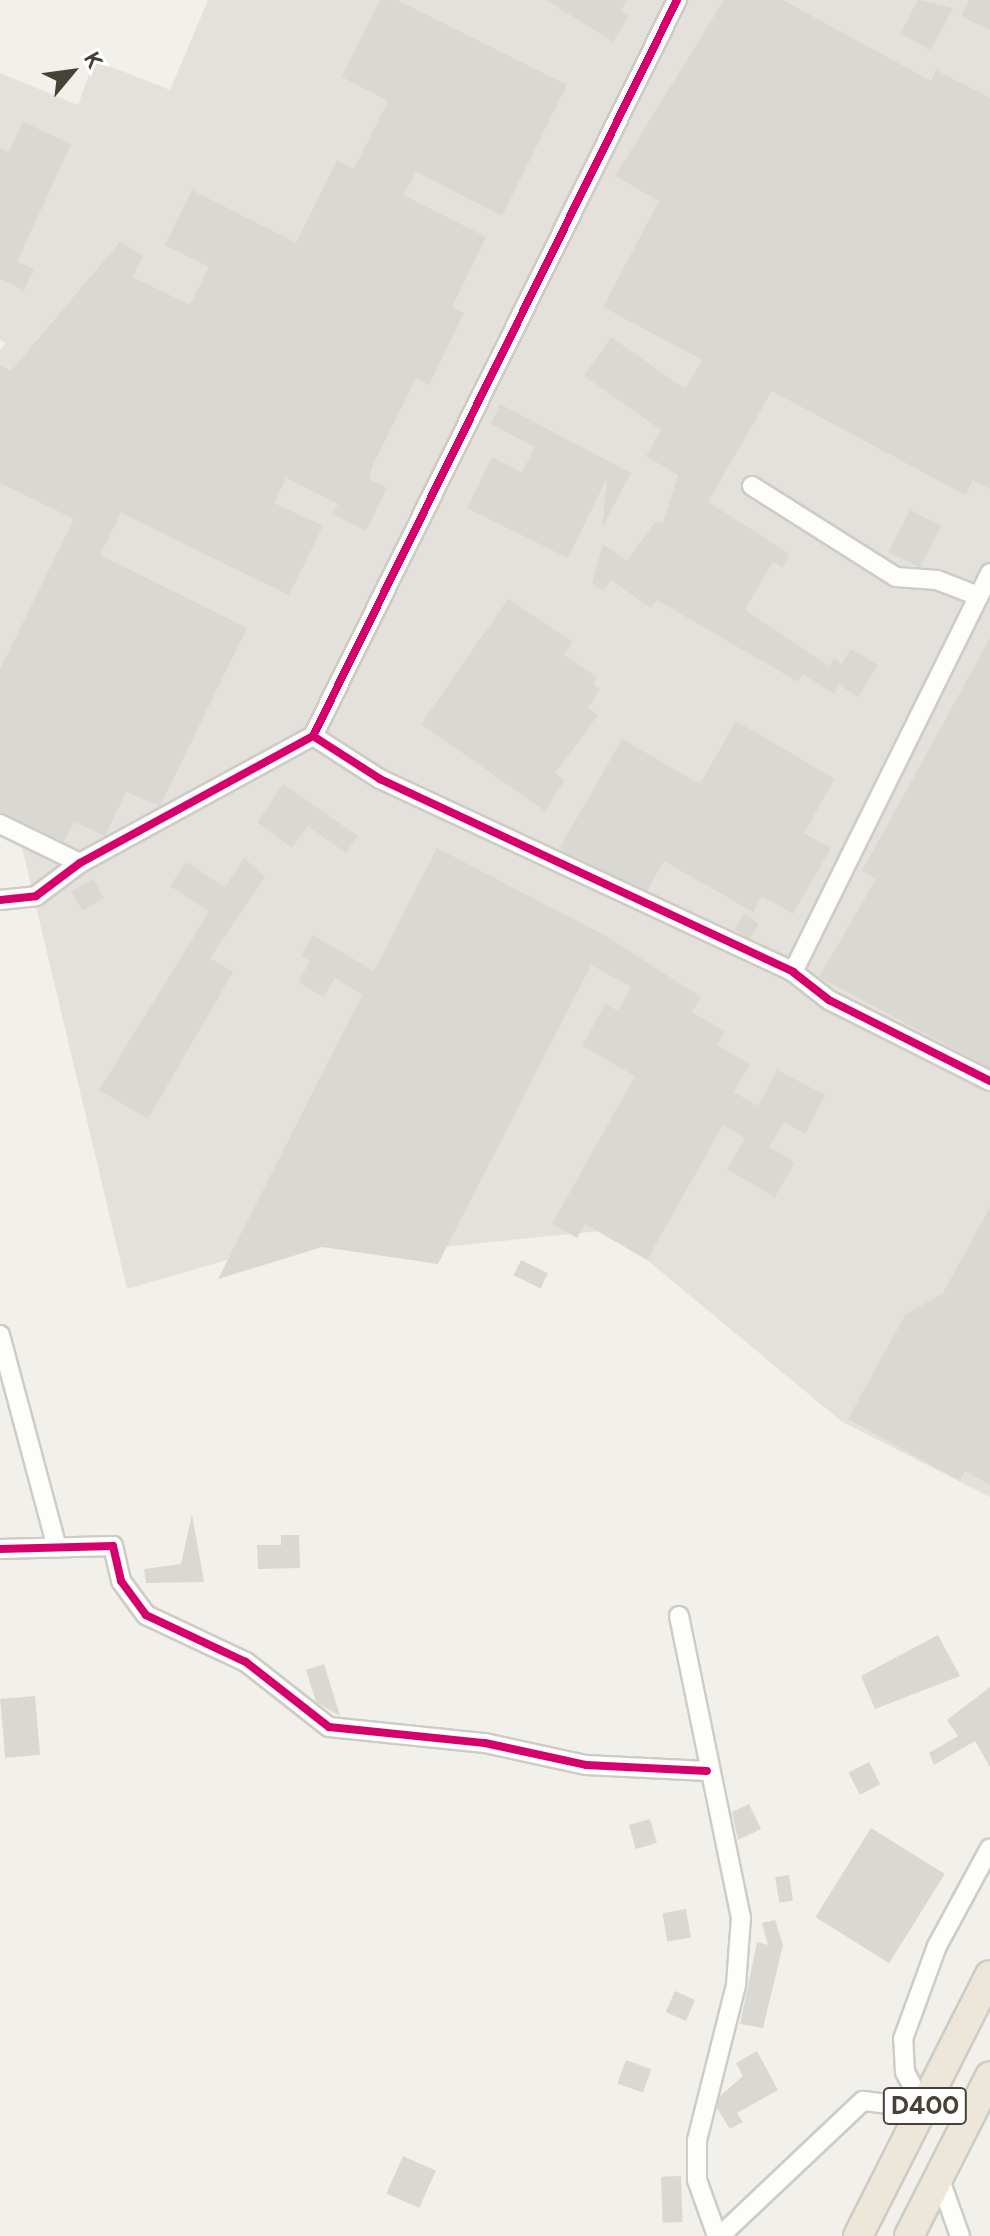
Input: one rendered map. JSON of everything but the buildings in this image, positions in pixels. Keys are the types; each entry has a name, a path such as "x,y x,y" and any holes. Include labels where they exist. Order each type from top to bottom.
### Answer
{"highway":[{"name":"D400","path":"858,2236 990,1975"},
{"name":"D400","path":"909,2236 990,2076"}],"street":[{"path":"0,900 36,896 80,863 313,736 677,0"},
{"path":"752,486 896,577 937,580 978,596"},
{"path":"793,972 990,573"},
{"path":"313,736 380,779 554,866 793,972 829,1000 990,1081"},
{"path":"0,824 80,863"},
{"path":"0,1335 57,1547"},
{"path":"0,1549 113,1546 121,1581 146,1615 246,1662 329,1727 485,1743 586,1765 707,1771"},
{"path":"679,1616 707,1771 741,1917 736,1985 697,2140 697,2180 719,2236 863,2101 924,2108"},
{"path":"924,2108 905,2072 903,2039 937,1946 990,1848"},
{"path":"939,2177 960,2236"}],"shaded area":[{"path":"208,0 990,0 990,1497 841,1421 611,1230 432,1248 330,1230 127,1289 15,818 0,810 0,350 6,343 0,340 0,73 78,105 94,60 170,90"}],"cycle path":[{"path":"313,736 677,0"},
{"path":"0,900 36,896 80,863 313,736 380,779 793,972 829,1000 990,1081"},
{"path":"0,1549 113,1546 121,1581 146,1615 246,1662 329,1727 485,1743 586,1765 707,1771"}]}
